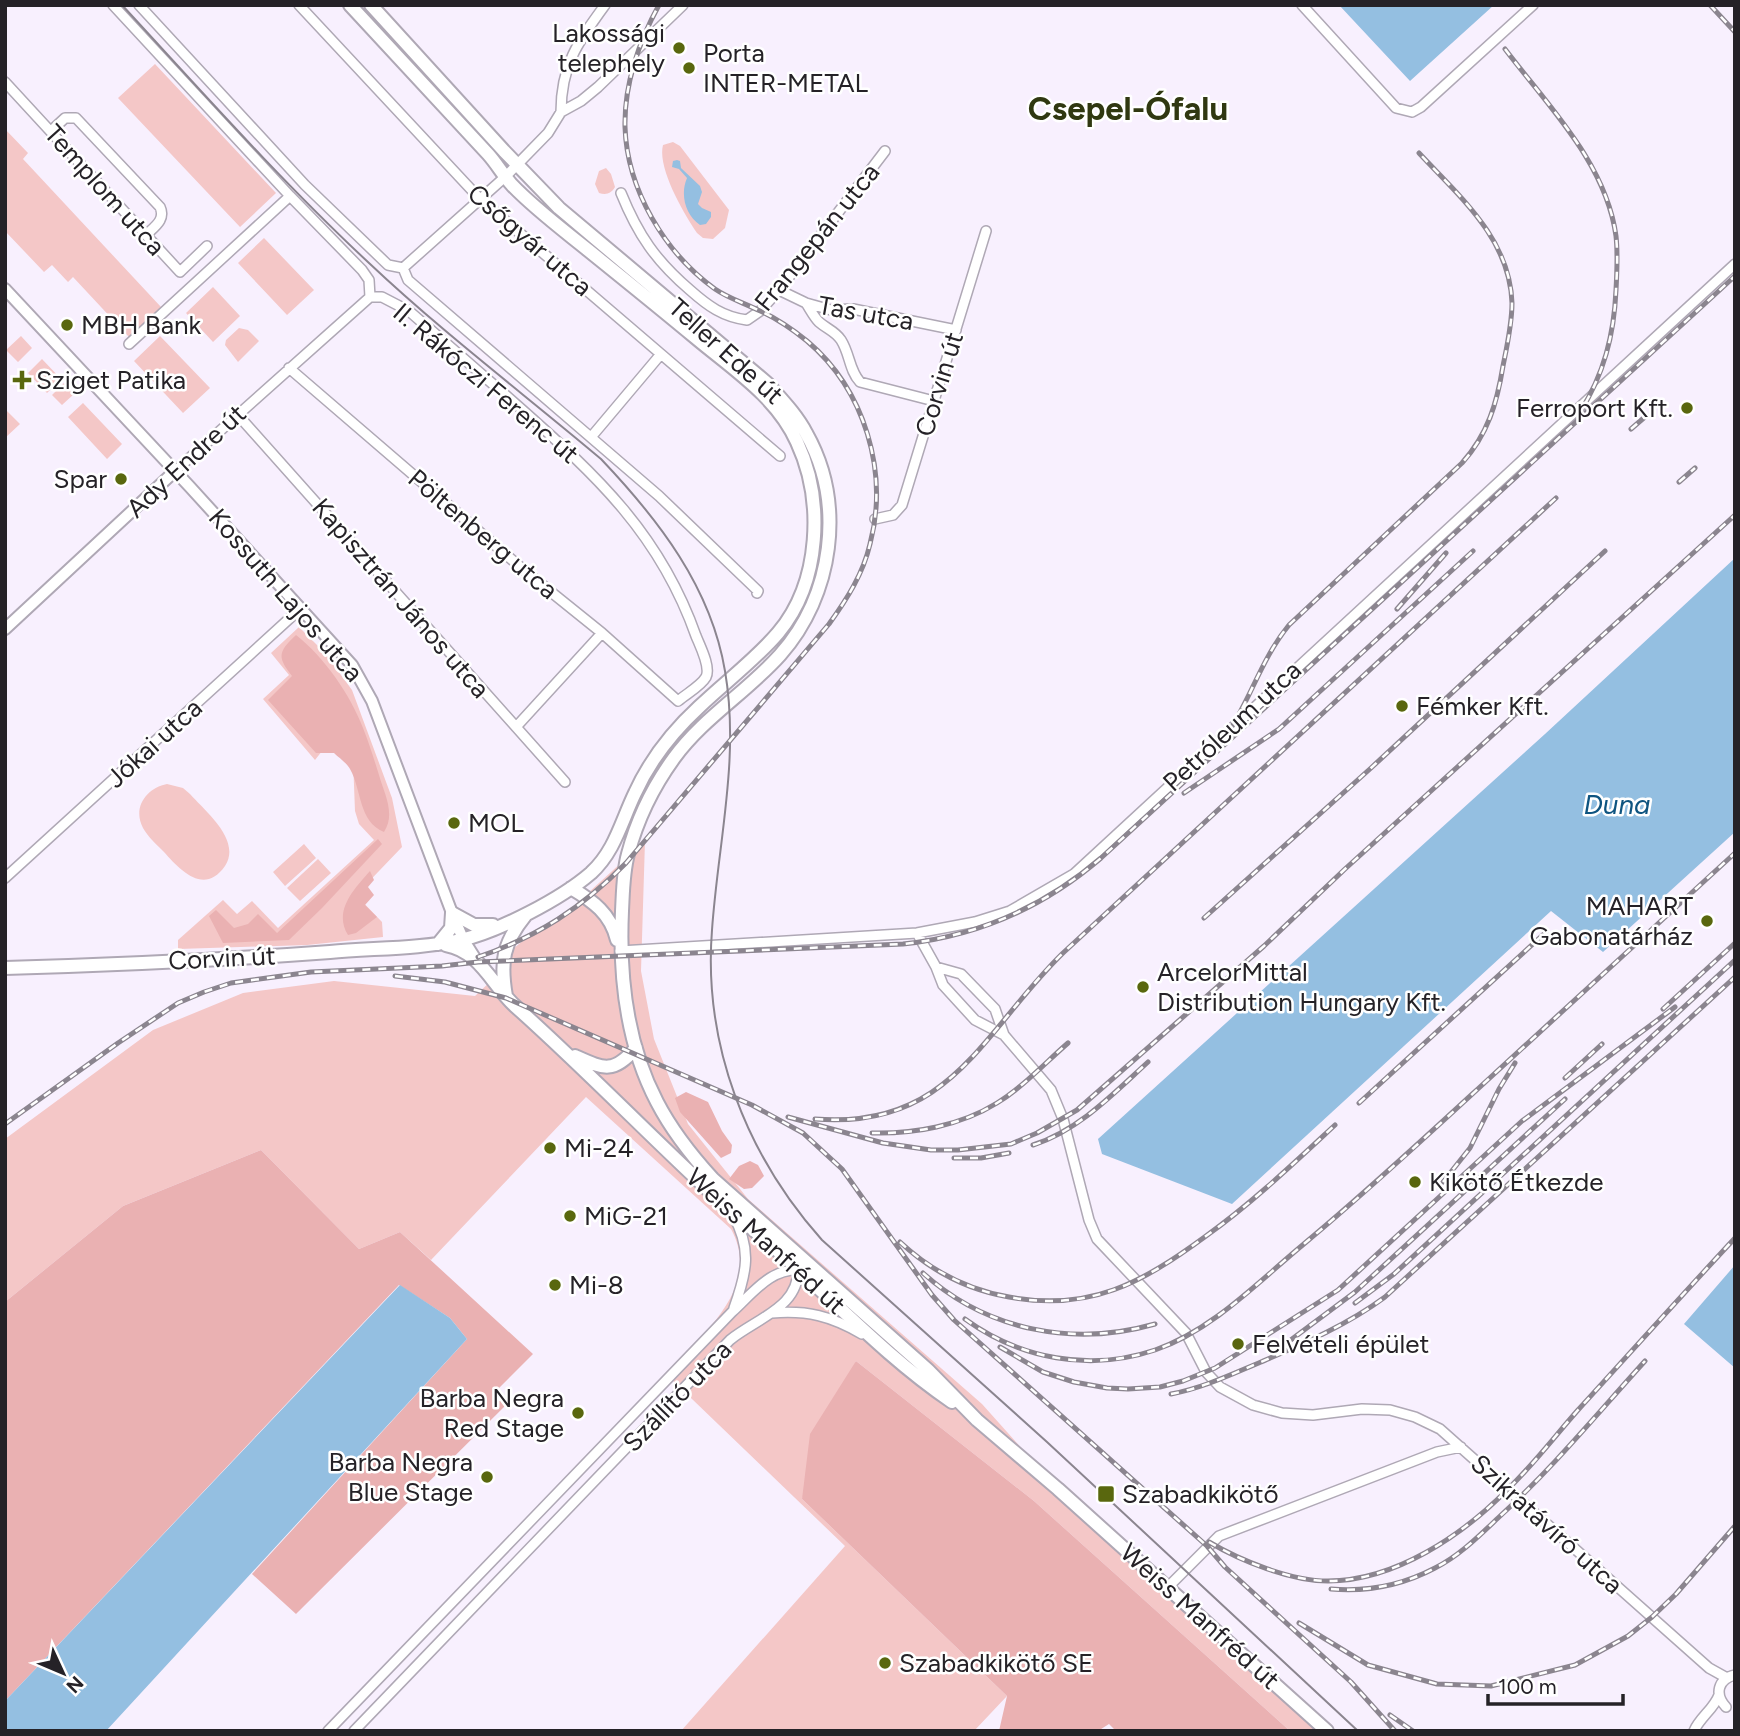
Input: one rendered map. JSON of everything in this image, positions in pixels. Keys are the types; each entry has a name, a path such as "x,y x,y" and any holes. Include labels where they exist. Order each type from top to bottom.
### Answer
{"main road":[{"name":"Teller Ede út","path":"350,5 531,203 760,392 785,419 806,461 814,496 813,550 796,604 780,631 680,726 642,778 620,833 606,857 571,888"},
{"name":"Teller Ede út","path":"372,5 559,208 767,383 789,407 807,433 817,458 831,526 827,562 811,608 796,635 767,669 697,732 675,756 655,787 639,821 626,863 620,951"},
{"path":"475,958 457,948 439,944 451,928 452,913 474,925 507,923 571,888 588,898 608,918 620,951"},
{"path":"506,998 502,961 509,937 527,913"},
{"name":"Corvin út","path":"5,968 288,955 439,944 463,939 507,923"},
{"name":"Weiss Manfréd út","path":"620,951 623,989 636,1048 657,1102 688,1151 713,1179 928,1370 976,1420"},
{"name":"Weiss Manfréd út","path":"475,958 506,998 730,1210 799,1269 874,1341 920,1380 976,1420 1058,1489 1327,1731"},
{"name":"Weiss Manfréd út","path":"565,1052 594,1064 613,1068 620,1065 636,1048"}],"street":[{"name":"II. Rákóczi Ferenc út","path":"113,5 362,270 369,280 369,297 382,297 409,311 575,456 634,520 678,592 708,672 706,678 678,701"},
{"name":"II. Rákóczi Ferenc út","path":"139,5 305,185 388,265 403,268 408,280 592,436 659,496 758,593"},
{"name":"Csőgyár utca","path":"299,5 480,199 780,456"},
{"path":"561,112 561,84 567,64 605,5"},
{"path":"403,268 505,177 548,133 561,112 598,87 683,5"},
{"path":"1302,5 1396,108 1412,112 1421,107 1533,5"},
{"name":"Templom utca","path":"5,82 180,272 207,246"},
{"path":"51,131 65,118 76,118 160,207 160,221 146,235"},
{"name":"Frangepán utca","path":"621,193 641,236 667,271 720,313 747,320 760,311 779,290 885,151"},
{"path":"129,344 290,196"},
{"name":"Corvin út","path":"875,519 893,515 902,505 986,232"},
{"name":"Petróleum utca","path":"620,951 917,933 975,922 1010,911 1074,874 1735,264"},
{"name":"Kossuth Lajos utca","path":"5,289 340,649 364,683 452,913 475,958"},
{"name":"Tas utca","path":"779,290 806,303 831,310 853,309 956,330"},
{"name":"Ady Endre út","path":"6,626 369,297"},
{"path":"806,303 818,321 834,331 842,341 849,354 851,369 860,382 934,401"},
{"path":"592,436 661,354"},
{"name":"Pöltenberg utca","path":"289,368 525,571 602,633 678,701"},
{"name":"Kapisztrán János utca","path":"237,414 565,782"},
{"name":"Jókai utca","path":"5,878 301,608"},
{"path":"516,727 602,633"},
{"path":"917,933 943,985 975,1020 1004,1035"},
{"path":"936,967 961,974 995,1009 1004,1035 1051,1090 1063,1119 1089,1220 1097,1239 1188,1335 1214,1382 1253,1405 1282,1413 1313,1415 1370,1408 1398,1412 1431,1424 1461,1447"},
{"name":"Szállító utca","path":"730,1210 742,1231 747,1251 743,1284 732,1312"},
{"path":"793,1250 799,1269 824,1277"},
{"name":"Szállító utca","path":"328,1731 732,1312 768,1278 799,1269 797,1285 787,1302 730,1340 354,1731"},
{"name":"Szállító utca","path":"770,1314 792,1311 817,1314 852,1328 874,1341"},
{"path":"666,1381 678,1393"},
{"name":"Szikratávíró utca","path":"1168,1587 1219,1536 1437,1452 1461,1447 1725,1683"},
{"path":"577,1474 590,1486"},
{"path":"482,1572 495,1585"},
{"path":"1694,1731 1699,1720 1712,1707 1725,1683"},
{"path":"1712,1707 1730,1708 1725,1683"},
{"path":"368,1690 382,1703"}],"shaded area":[{"path":"155,64 276,193 240,227 118,98"},
{"path":"5,129 28,153 23,159 161,307 129,337 73,277 68,282 52,265 44,272 5,231"},
{"path":"673,142 680,146 729,210 725,228 713,239 703,238 697,233 668,178 662,155 663,145"},
{"path":"606,168 615,187 610,193 602,194 595,184 599,171"},
{"path":"264,238 314,290 287,315 238,263"},
{"path":"213,287 240,316 213,342 186,313"},
{"path":"239,328 248,330 259,341 238,362 225,345 226,340"},
{"path":"21,336 32,348 18,362 6,350"},
{"path":"160,336 210,388 183,413 134,361"},
{"path":"42,359 61,379 47,393 28,373"},
{"path":"64,383 74,394 62,405 52,395"},
{"path":"83,403 122,444 107,459 68,417"},
{"path":"5,409 20,424 5,438"},
{"path":"299,627 324,652 352,690 392,798 402,847 356,895 382,922 383,937 307,945 178,949 178,940 223,900 237,914 252,901 278,928 374,840 359,824 355,811 353,759 330,741 315,760 263,699 289,675 271,653"},
{"path":"296,635 326,665 358,715 388,804 389,818 384,832 369,820 365,813 354,777 347,765 334,753 316,753 268,700 292,676 282,655"},
{"path":"167,784 183,788 190,794 212,817 225,836 229,856 225,866 209,879 193,877 177,866 143,828 139,813 143,800 153,790"},
{"path":"378,839 382,844 289,940 223,943 209,916 216,910 234,928 248,924 258,914 277,933"},
{"path":"645,841 641,971 654,1039 688,1124 748,1199 982,1404 1058,1489 1327,1731 1290,1731 1034,1501 856,1361 802,1499 1007,1696 974,1731 681,1731 845,1546 666,1374 724,1309 734,1290 739,1271 739,1251 731,1229 586,1097 431,1260 400,1232 359,1249 261,1150 123,1206 5,1302 5,1139 153,1030 243,993 334,981 475,996 510,963 513,949 525,939 553,925"},
{"path":"304,844 316,858 285,886 273,872"},
{"path":"318,859 331,873 300,901 287,888"},
{"path":"370,871 374,880 368,887 374,895 365,905 377,917 356,933 348,935 344,926 344,909 352,893"},
{"path":"686,1092 708,1102 732,1145 731,1153 721,1158 680,1112 675,1098"},
{"path":"261,1150 359,1249 400,1232 533,1354 496,1391 508,1403 296,1614 252,1574 467,1339 450,1318 399,1285 5,1701 5,1302 123,1206"},
{"path":"750,1161 758,1165 764,1176 752,1188 744,1189 729,1179 739,1166"},
{"path":"856,1361 1034,1501 1290,1731 1116,1731 1109,1724 1098,1731 999,1731 1007,1696 802,1499 810,1434"}],"water":[{"path":"1339,5 1494,5 1410,81"},
{"path":"673,161 680,161 681,168 700,186 702,192 698,204 711,212 706,224 700,225 687,210 684,191 687,178 679,169 672,167"},
{"name":"Duna","path":"1735,558 1735,832 1603,952 1551,911 1232,1204 1102,1154 1098,1139"},
{"path":"1735,1265 1735,1368 1684,1324"},
{"path":"400,1285 450,1318 467,1339 106,1731 5,1731 5,1701"}],"tram line":[{"path":"122,5 274,169 369,263 454,338 601,459 662,530 695,583 718,640 729,704 729,768 712,930 711,973 715,1015 723,1056 751,1135 771,1172 795,1207 822,1240 1047,1442 1358,1731"}],"railway":[{"path":"478,957 520,940 558,919 593,894 626,863 829,624 854,586 870,544 875,517 874,461 867,434 844,383 827,361 796,332 720,292 697,274 665,239 641,196 627,151 625,111 634,64 659,5"},
{"path":"1710,5 1735,32"},
{"path":"1505,49 1573,136 1588,160 1610,209 1616,236 1616,290 1610,338 1601,369 1580,412"},
{"path":"1226,736 1271,652 1289,625 1462,463 1479,441 1494,405 1511,319 1509,280 1493,239 1466,203 1419,153"},
{"path":"5,1124 178,1003 231,983 311,972 478,962 903,944 958,934 1033,905 1057,891 1101,858 1735,276"},
{"path":"1631,429 1646,416"},
{"path":"1679,482 1695,468"},
{"path":"815,1119 861,1118 900,1109 932,1092 960,1070 1063,953 1556,498"},
{"path":"788,1117 883,1143 931,1150 958,1150 1011,1144 1037,1133 1077,1110 1264,946 1345,869 1735,515"},
{"path":"1184,793 1279,729 1473,551"},
{"path":"1204,918 1605,551"},
{"path":"1397,609 1446,553"},
{"path":"965,1319 1009,1344 1056,1358 1081,1360 1130,1357 1155,1350 1196,1330 1253,1288 1377,1181 1735,853"},
{"path":"1359,1103 1546,932"},
{"path":"1663,1009 1735,943"},
{"path":"1355,1303 1394,1274 1735,960"},
{"path":"395,976 445,982 506,998 752,1105 803,1133 842,1169 932,1295 954,1320 1207,1546 1225,1567 1351,1682 1395,1731"},
{"path":"1171,1394 1217,1380 1294,1348 1341,1325 1385,1297 1735,977"},
{"path":"1000,1347 1043,1372 1074,1382 1107,1388 1160,1387 1215,1368 1338,1290 1522,1121 1675,1007"},
{"path":"872,1133 920,1130 968,1118 1016,1090 1068,1043"},
{"path":"1565,1078 1602,1044"},
{"path":"1033,1145 1080,1121 1148,1062"},
{"path":"1443,1182 1470,1148 1515,1063"},
{"path":"1284,1345 1355,1292 1565,1099"},
{"path":"900,1242 937,1270 964,1284 994,1294 1038,1301 1090,1297 1137,1280 1182,1253 1256,1197 1335,1125"},
{"path":"954,1158 981,1158 1009,1153"},
{"path":"1209,1542 1267,1569 1298,1578 1328,1581 1378,1573 1426,1552 1470,1523 1517,1480 1735,1238"},
{"path":"923,1273 948,1293 975,1309 1003,1321 1033,1329 1094,1334 1155,1324"},
{"path":"1331,1589 1371,1588 1398,1583 1423,1574 1452,1558 1537,1481 1645,1361"},
{"path":"1299,1623 1368,1665 1437,1684 1491,1686 1575,1665 1628,1636 1676,1594 1735,1526"},
{"path":"1390,1715 1413,1731"}],"place":[{"name":"Lakossági telephely","path":"679,48"},
{"name":"Porta INTER-METAL","path":"689,68"},
{"name":"MBH Bank","path":"67,325"},
{"name":"Sziget Patika","path":"22,380"},
{"name":"Ferroport Kft.","path":"1687,408"},
{"name":"Spar","path":"121,479"},
{"name":"Fémker Kft.","path":"1402,706"},
{"name":"MOL","path":"454,823"},
{"name":"MAHART Gabonatárház","path":"1707,921"},
{"name":"ArcelorMittal Distribution Hungary Kft.","path":"1143,987"},
{"name":"Mi-24","path":"550,1148"},
{"name":"Kikötő Étkezde","path":"1415,1182"},
{"name":"MiG-21","path":"570,1216"},
{"name":"Mi-8","path":"555,1285"},
{"name":"Felvételi épület","path":"1238,1344"},
{"name":"Barba Negra Red Stage","path":"578,1413"},
{"name":"Barba Negra Blue Stage","path":"487,1477"},
{"name":"Szabadkikötő","path":"1106,1494"},
{"name":"Szabadkikötő SE","path":"885,1663"}],"district":[{"name":"Csepel-Ófalu","path":"1128,108"}]}
